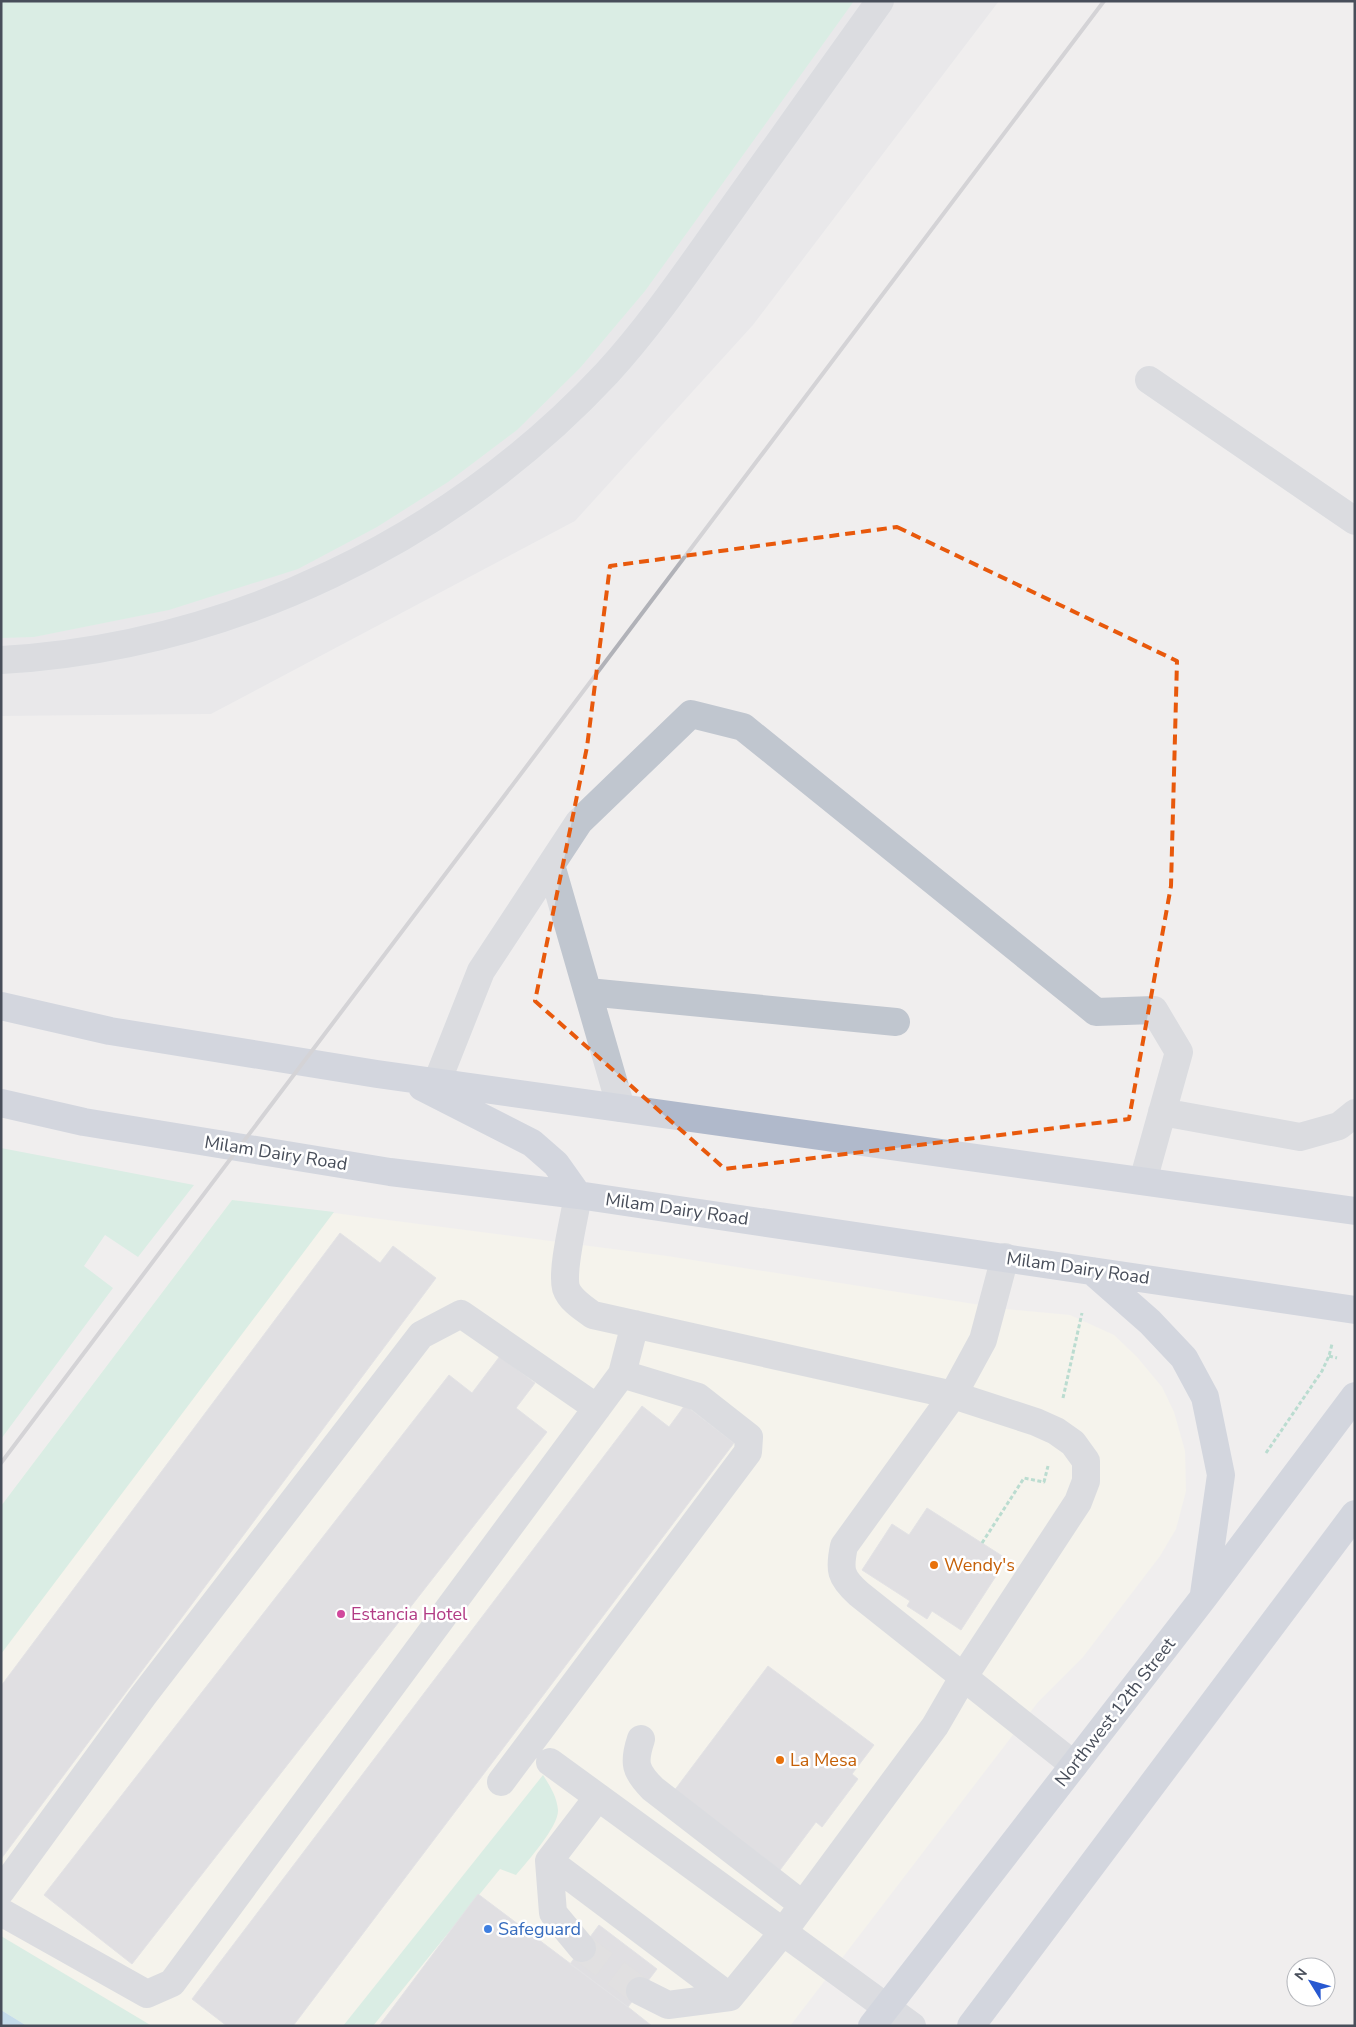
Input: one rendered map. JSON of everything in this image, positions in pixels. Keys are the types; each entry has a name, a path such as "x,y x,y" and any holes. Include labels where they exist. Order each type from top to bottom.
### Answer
{"main road":[{"path":"1,1006 110,1031 402,1077 1355,1211"},
{"path":"402,1077 532,1143 556,1164 578,1195"},
{"name":"Milam Dairy Road","path":"1,1103 84,1122 380,1170 578,1195 1355,1310"},
{"path":"1092,1271 1150,1322 1184,1358 1205,1397 1221,1475 1204,1596"},
{"name":"Northwest 12th Street","path":"879,2016 1204,1596 1355,1396"},
{"path":"971,2026 1355,1514"}],"lane":[{"path":"1,660 92,650 120,644 193,627 270,601 316,581 401,538 436,517 501,470 531,446 586,394 653,318 880,1"},
{"path":"1150,380 1355,521"},
{"path":"438,1082 481,971 580,822 691,714 742,728 1096,1012 1154,1010 1179,1052 1143,1181"},
{"path":"551,865 621,1108"},
{"path":"588,992 896,1022"},
{"path":"1162,1112 1300,1137 1339,1126 1355,1113"},
{"path":"578,1195 566,1265 566,1288 577,1304 593,1315 953,1395 1056,1431 1073,1443 1086,1461 1086,1481 1078,1502 964,1676 935,1726 784,1932 730,1997 668,2004 640,1991"},
{"path":"1005,1257 983,1340 953,1395 844,1546 840,1566 845,1582 859,1594 1074,1765"},
{"path":"1,1890 143,1696 421,1335 461,1314 597,1408"},
{"path":"1,1912 147,1994 172,1983 622,1374 635,1324"},
{"path":"501,1782 748,1452 749,1437 698,1397 622,1374"},
{"path":"641,1739 636,1756 637,1769 653,1789 803,1905"},
{"path":"550,1762 784,1932 879,2016 912,2026"},
{"path":"582,1948 553,1913 550,1861 598,1797"},
{"path":"550,1861 730,1997"}],"path":[{"path":"1062,1404 1082,1313"},
{"path":"1264,1457 1330,1356 1332,1344"},
{"path":"1330,1356 1337,1358"},
{"path":"982,1543 1024,1478 1044,1482 1050,1458"}],"highlighted area":[{"path":"897,527 1177,661 1171,886 1129,1119 725,1169 535,1001 587,747 610,566"}],"shaded area":[{"path":"1,1 999,1 753,325 575,521 211,714 1,716"},
{"path":"232,1200 667,1256 1006,1309 1070,1315 1114,1335 1137,1357 1162,1387 1174,1412 1185,1451 1186,1491 1176,1529 1160,1556 1083,1657 1038,1702 790,2026 27,2026 1,2010 1,1506"}],"green space":[{"path":"1,1 854,1 645,291 580,368 517,430 448,482 377,527 298,569 169,610 34,637 1,638"},
{"path":"1,1148 194,1185 138,1257 105,1235 84,1266 113,1288 1,1439"},
{"path":"232,1200 334,1212 1,1654 1,1506"},
{"path":"543,1775 555,1796 558,1810 557,1817 548,1834 534,1853 516,1875 500,1869 373,2026 343,2026"},
{"path":"1,1936 152,2026 27,2026 1,2010"}],"water":[{"path":"1,2010 27,2026 1,2026"}],"building":[{"path":"340,1233 380,1263 393,1246 436,1278 1,1859 1,1686"},
{"path":"500,1356 535,1383 516,1408 547,1432 132,1964 44,1895 449,1375 472,1393"},
{"path":"685,1405 734,1443 293,2026 227,2026 192,1999 642,1406 669,1427"},
{"name":"Wendy's","path":"927,1508 1007,1559 961,1630 932,1611 927,1619 907,1606 910,1601 862,1570 892,1524 909,1535"},
{"name":"La Mesa","path":"768,1666 874,1745 852,1774 858,1779 822,1827 816,1822 780,1870 674,1791"},
{"name":"Safeguard","path":"478,1894 628,2007 652,2026 379,2026"},
{"path":"599,1925 657,1969 628,2007 570,1964"}],"tunnel":[{"path":"582,1948 640,1991"}],"railway":[{"path":"1,1463 1104,1"}],"place":[{"name":"Wendy's","path":"934,1565"},
{"name":"Estancia Hotel","path":"341,1614"},
{"name":"La Mesa","path":"780,1760"},
{"name":"Safeguard","path":"488,1929"}]}
